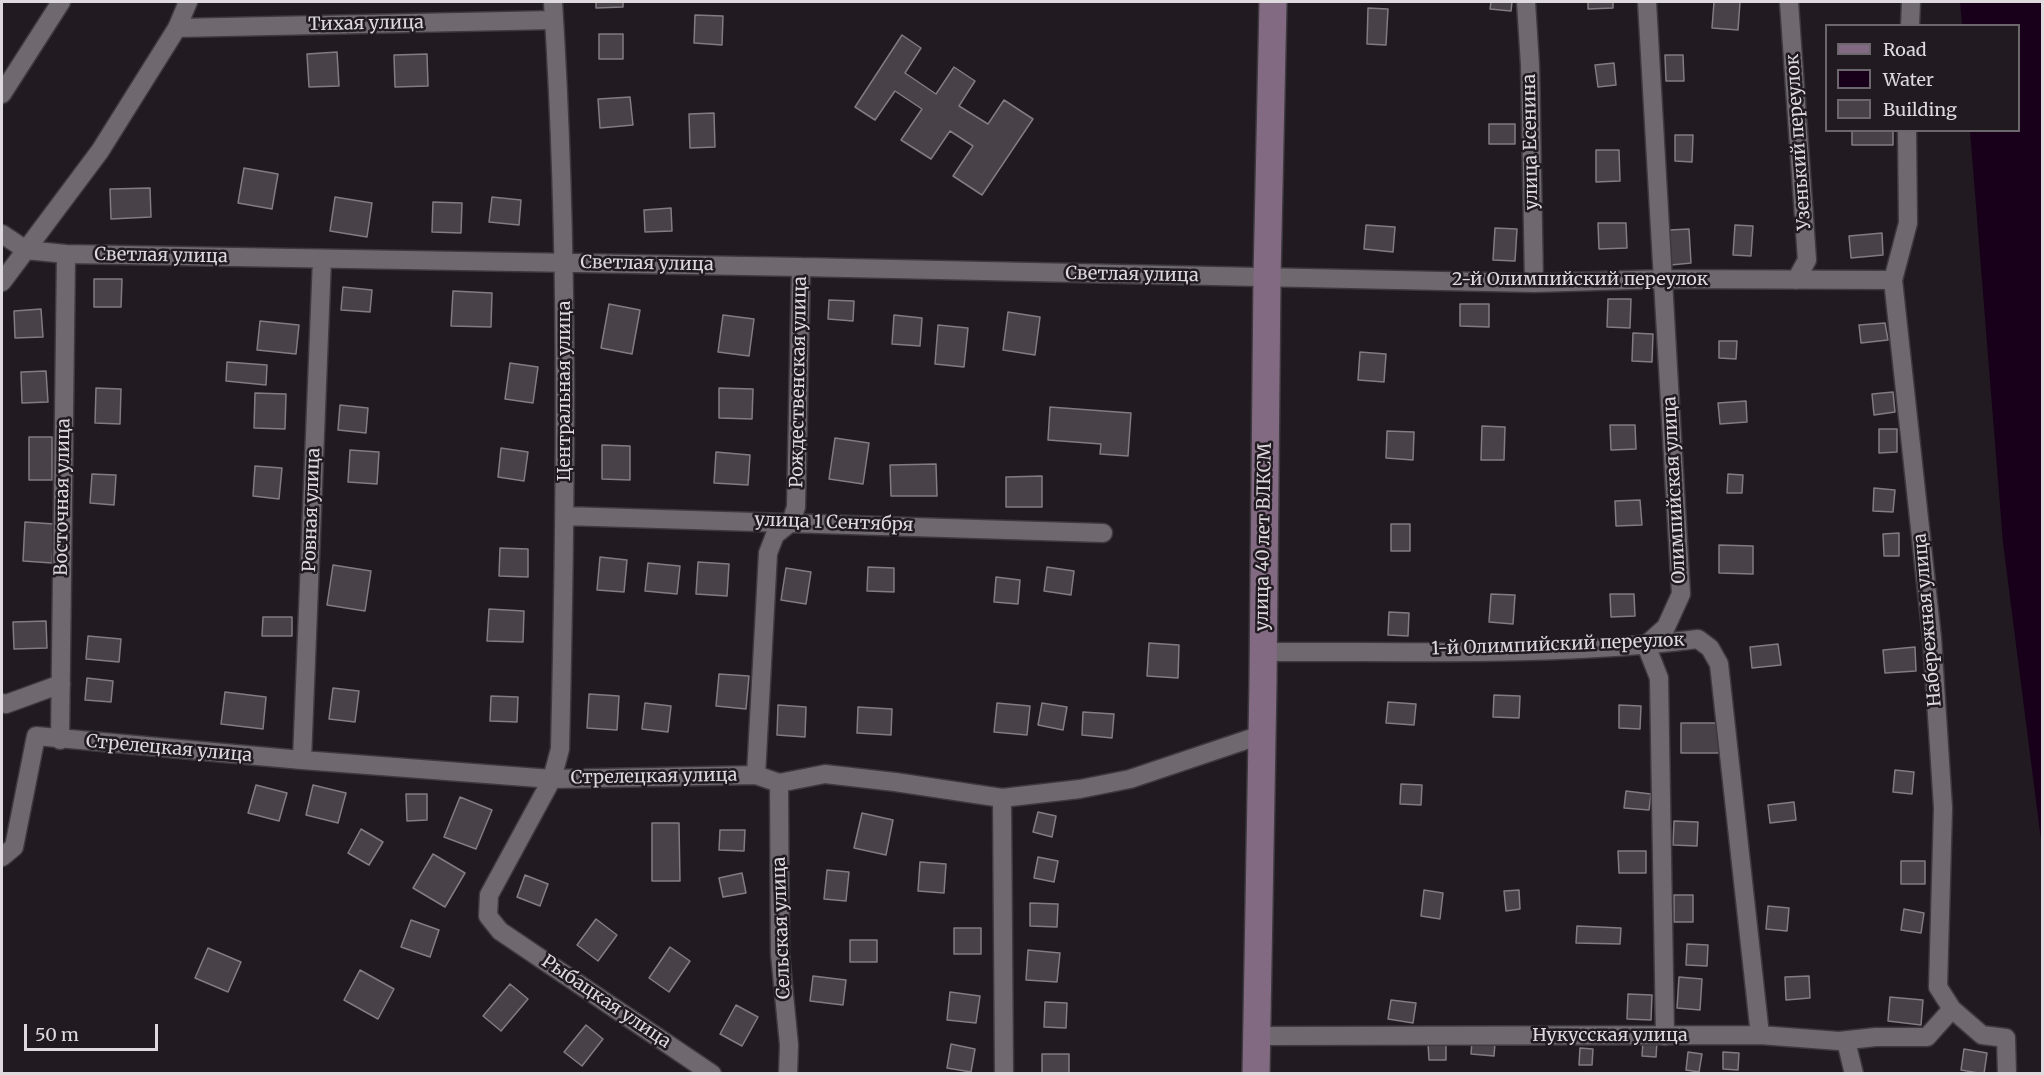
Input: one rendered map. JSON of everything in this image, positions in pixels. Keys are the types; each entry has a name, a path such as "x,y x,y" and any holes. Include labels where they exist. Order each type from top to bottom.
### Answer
{"street":[{"path":"2,94 61,2"},
{"path":"2,282 100,151 177,28 188,2"},
{"name":"улица 40 лет ВЛКСМ","path":"1256,1074 1273,2"},
{"name":"улица Есенина","path":"1526,2 1530,65 1534,283"},
{"name":"Олимпийская улица","path":"1646,645 1666,627 1681,594 1647,2"},
{"name":"Узенький переулок","path":"1789,2 1807,261 1796,280"},
{"path":"1910,24 1911,2"},
{"name":"Тихая улица","path":"177,28 553,11"},
{"name":"Центральная улица","path":"500,931 488,916 489,895 552,779 560,749 566,516 564,263 553,11"},
{"name":"Набережная улица","path":"1907,132 1908,223 1893,280 1932,638 1943,808 1938,987 1952,1009 1982,1035 2006,1038 2007,1074"},
{"path":"2,234 26,250"},
{"name":"Светлая улица","path":"26,250 66,254 1267,278"},
{"name":"Восточная улица","path":"60,740 66,254"},
{"name":"Ровная улица","path":"302,760 322,259"},
{"name":"Рождественская улица","path":"791,522 796,507 801,267"},
{"name":"2-й Олимпийский переулок","path":"1267,278 1534,283 1664,279 1893,280"},
{"name":"улица 1 Сентября","path":"566,516 1103,533"},
{"path":"756,775 768,553 775,535 791,522"},
{"name":"1-й Олимпийский переулок","path":"1263,652 1513,651 1646,645 1698,639 1710,648 1719,664 1760,1035"},
{"path":"1646,645 1659,678 1665,1036"},
{"path":"2,703 6,704 61,684"},
{"path":"779,783 825,774 1002,798 1080,789 1131,779 1261,735"},
{"name":"Стрелецкая улица","path":"2,857 14,847 36,736 60,740 552,779 756,775 779,783"},
{"name":"Сельская улица","path":"779,783 780,954 789,1045 788,1074"},
{"path":"1002,798 1004,1074"},
{"name":"Рыбацкая улица","path":"500,931 712,1074"},
{"name":"Нукусская улица","path":"1256,1036 1760,1035 1845,1041 1876,1037 1928,1037 1952,1009"},
{"path":"1845,1041 1854,1074"}],"water":[{"path":"1960,2 2042,2 2042,848 2003,543 1970,132 2020,132 2020,24 1962,24"}],"building":[{"path":"596,2 623,2 623,7 596,8"},
{"path":"1491,2 1512,2 1511,11 1490,9"},
{"path":"1588,2 1613,2 1613,8 1588,9"},
{"path":"1714,2 1740,2 1738,30 1712,28"},
{"path":"1368,8 1388,9 1386,45 1367,44"},
{"path":"695,15 723,16 722,45 694,43"},
{"path":"599,34 623,34 623,59 599,59"},
{"path":"902,35 921,48 905,73 936,94 954,67 975,81 959,106 988,124 1004,100 1033,119 982,195 953,176 973,146 950,131 931,159 901,140 922,109 895,91 875,120 855,107"},
{"path":"337,52 339,86 309,87 307,54"},
{"path":"427,54 428,86 395,87 394,55"},
{"path":"1665,55 1683,55 1684,81 1666,81"},
{"path":"1614,63 1616,85 1598,87 1595,65"},
{"path":"630,97 633,125 600,128 598,99"},
{"path":"714,113 715,147 690,148 689,114"},
{"path":"1489,124 1515,124 1515,144 1489,144"},
{"path":"1852,132 1893,132 1893,145 1852,145"},
{"path":"1675,135 1693,135 1692,162 1675,161"},
{"path":"1596,150 1619,150 1620,181 1596,182"},
{"path":"244,168 278,174 272,209 238,203"},
{"path":"150,188 151,217 111,219 110,189"},
{"path":"335,197 372,203 367,237 330,231"},
{"path":"492,197 521,200 519,225 489,222"},
{"path":"433,202 462,203 461,233 432,232"},
{"path":"671,208 672,231 645,232 644,210"},
{"path":"1598,223 1626,223 1627,248 1599,249"},
{"path":"1366,225 1395,227 1393,252 1364,249"},
{"path":"1735,225 1753,226 1751,256 1733,255"},
{"path":"1495,228 1517,229 1515,261 1493,260"},
{"path":"1689,229 1691,263 1671,265 1669,230"},
{"path":"1882,233 1883,255 1851,258 1849,236"},
{"path":"94,279 122,279 121,307 94,307"},
{"path":"343,287 372,290 370,312 341,310"},
{"path":"453,291 492,293 491,327 451,326"},
{"path":"1608,299 1631,299 1630,328 1607,327"},
{"path":"829,300 854,301 853,321 828,319"},
{"path":"609,304 640,310 632,354 601,348"},
{"path":"1460,304 1489,304 1489,327 1460,326"},
{"path":"41,309 43,337 15,338 14,311"},
{"path":"1008,312 1040,317 1035,355 1003,350"},
{"path":"723,315 754,319 749,356 718,352"},
{"path":"894,315 922,318 920,346 892,344"},
{"path":"260,321 299,325 296,354 257,350"},
{"path":"1885,323 1888,340 1861,343 1859,325"},
{"path":"938,325 968,328 964,367 935,364"},
{"path":"1633,333 1653,334 1652,362 1632,361"},
{"path":"1719,341 1737,341 1736,359 1719,358"},
{"path":"1360,352 1386,354 1384,382 1358,380"},
{"path":"227,362 267,365 266,385 226,381"},
{"path":"510,363 538,367 533,403 505,399"},
{"path":"46,371 48,402 22,403 21,372"},
{"path":"96,388 121,389 120,424 95,423"},
{"path":"719,388 753,389 752,419 719,418"},
{"path":"1893,392 1895,412 1874,415 1872,394"},
{"path":"255,393 286,394 285,429 254,428"},
{"path":"1746,401 1747,422 1720,424 1718,403"},
{"path":"340,405 368,408 366,433 338,430"},
{"path":"1050,407 1131,413 1128,456 1100,454 1101,444 1048,440"},
{"path":"1610,425 1635,425 1636,449 1611,450"},
{"path":"1482,426 1505,427 1504,460 1481,460"},
{"path":"1879,429 1897,429 1897,452 1879,453"},
{"path":"1387,431 1414,432 1413,460 1386,458"},
{"path":"29,437 52,437 52,480 29,480"},
{"path":"835,438 869,443 863,484 829,479"},
{"path":"602,445 630,446 630,480 602,479"},
{"path":"501,448 528,452 524,481 498,477"},
{"path":"350,450 379,452 377,484 348,482"},
{"path":"716,452 750,455 748,485 714,483"},
{"path":"936,464 937,496 891,496 890,465"},
{"path":"255,466 282,468 279,499 253,496"},
{"path":"92,474 116,475 114,505 90,503"},
{"path":"1728,474 1743,475 1742,493 1727,493"},
{"path":"1042,476 1042,507 1006,507 1006,477"},
{"path":"1874,488 1895,490 1893,512 1873,511"},
{"path":"1640,500 1642,525 1616,526 1615,501"},
{"path":"25,522 54,524 52,563 23,561"},
{"path":"1391,524 1410,524 1410,551 1391,551"},
{"path":"1899,533 1899,556 1884,556 1883,534"},
{"path":"1719,545 1753,546 1753,574 1719,573"},
{"path":"500,548 528,549 528,577 499,576"},
{"path":"600,557 627,560 624,592 597,590"},
{"path":"698,562 729,564 727,596 696,594"},
{"path":"648,563 680,566 677,594 645,591"},
{"path":"333,565 371,571 365,611 327,605"},
{"path":"868,567 894,568 894,592 867,591"},
{"path":"1047,567 1074,571 1071,595 1044,591"},
{"path":"786,568 811,572 806,604 781,600"},
{"path":"996,577 1020,580 1018,604 994,602"},
{"path":"1491,594 1515,595 1513,624 1489,622"},
{"path":"1610,594 1634,594 1635,616 1611,617"},
{"path":"489,609 524,611 523,642 487,641"},
{"path":"1389,612 1409,613 1408,636 1388,635"},
{"path":"263,617 292,617 292,636 262,636"},
{"path":"46,621 47,648 14,649 13,622"},
{"path":"88,636 121,639 119,662 86,659"},
{"path":"1149,643 1179,645 1178,678 1147,676"},
{"path":"1778,644 1781,665 1752,668 1750,647"},
{"path":"1915,647 1916,671 1885,673 1883,650"},
{"path":"719,674 749,676 746,709 716,706"},
{"path":"87,678 113,681 111,702 85,700"},
{"path":"333,688 359,691 355,722 329,719"},
{"path":"225,692 266,697 263,729 221,724"},
{"path":"589,694 619,696 617,730 587,728"},
{"path":"1494,695 1520,696 1519,718 1493,717"},
{"path":"491,696 518,697 517,722 490,721"},
{"path":"1388,702 1416,704 1414,725 1386,723"},
{"path":"645,703 671,706 668,732 642,729"},
{"path":"997,703 1030,706 1027,735 994,732"},
{"path":"1042,703 1067,707 1063,730 1038,725"},
{"path":"778,705 806,707 805,737 777,735"},
{"path":"1619,705 1641,706 1640,729 1619,728"},
{"path":"858,707 892,709 891,735 857,733"},
{"path":"1083,712 1114,714 1112,738 1082,735"},
{"path":"1681,723 1719,723 1719,753 1681,753"},
{"path":"1895,770 1914,772 1912,794 1893,792"},
{"path":"1401,784 1422,785 1421,805 1400,804"},
{"path":"256,785 287,793 279,821 248,813"},
{"path":"313,785 346,793 338,823 306,815"},
{"path":"1626,791 1651,794 1649,810 1624,808"},
{"path":"406,794 427,794 427,820 407,821"},
{"path":"460,797 492,810 476,849 444,837"},
{"path":"1794,802 1796,820 1770,823 1768,805"},
{"path":"1038,812 1056,816 1052,837 1033,832"},
{"path":"862,813 893,820 886,855 854,848"},
{"path":"1674,821 1698,822 1697,846 1673,845"},
{"path":"652,823 679,823 680,881 652,881"},
{"path":"361,829 383,842 369,865 348,853"},
{"path":"720,830 745,830 744,851 719,850"},
{"path":"1618,851 1646,851 1646,873 1619,873"},
{"path":"433,854 465,873 445,907 413,888"},
{"path":"1038,857 1058,861 1054,882 1034,878"},
{"path":"1901,861 1925,861 1925,884 1901,884"},
{"path":"920,862 946,864 944,893 918,891"},
{"path":"827,870 849,872 846,901 824,899"},
{"path":"742,873 746,893 723,897 719,878"},
{"path":"525,875 548,884 540,906 517,897"},
{"path":"1424,890 1443,893 1440,919 1421,916"},
{"path":"1519,890 1520,909 1506,911 1504,891"},
{"path":"1674,895 1693,895 1693,922 1674,922"},
{"path":"1030,903 1058,904 1057,927 1030,926"},
{"path":"1768,906 1789,908 1787,931 1766,929"},
{"path":"1904,909 1924,913 1921,933 1901,930"},
{"path":"596,919 617,935 598,961 577,945"},
{"path":"411,920 439,930 430,957 401,947"},
{"path":"1577,926 1621,928 1620,944 1576,943"},
{"path":"954,928 981,928 981,954 954,954"},
{"path":"850,940 877,940 877,962 850,962"},
{"path":"1687,944 1708,945 1707,966 1686,965"},
{"path":"670,947 690,961 669,992 649,978"},
{"path":"208,948 241,962 228,992 195,978"},
{"path":"1028,950 1060,953 1057,982 1026,980"},
{"path":"360,970 394,989 378,1019 344,1000"},
{"path":"813,976 846,980 843,1005 810,1001"},
{"path":"1809,976 1810,998 1786,1000 1785,977"},
{"path":"1679,977 1702,979 1700,1010 1677,1008"},
{"path":"510,984 528,999 501,1031 483,1016"},
{"path":"950,992 980,996 976,1023 947,1020"},
{"path":"1628,994 1652,995 1651,1020 1627,1019"},
{"path":"1890,997 1923,1000 1921,1025 1888,1021"},
{"path":"1391,1000 1416,1003 1413,1023 1388,1019"},
{"path":"1045,1002 1067,1003 1066,1028 1044,1027"},
{"path":"736,1005 758,1017 742,1046 720,1034"},
{"path":"586,1025 603,1039 582,1066 564,1052"},
{"path":"1472,1041 1495,1043 1494,1056 1471,1054"},
{"path":"1643,1041 1657,1042 1656,1057 1642,1056"},
{"path":"1446,1042 1446,1060 1429,1060 1428,1043"},
{"path":"951,1044 975,1049 971,1072 947,1068"},
{"path":"1580,1048 1593,1049 1592,1065 1579,1065"},
{"path":"1964,1049 1987,1053 1984,1074 1961,1070"},
{"path":"1688,1052 1702,1054 1699,1072 1686,1070"},
{"path":"1723,1052 1739,1053 1738,1070 1723,1069"},
{"path":"1042,1054 1069,1054 1069,1074 1042,1074"}]}
